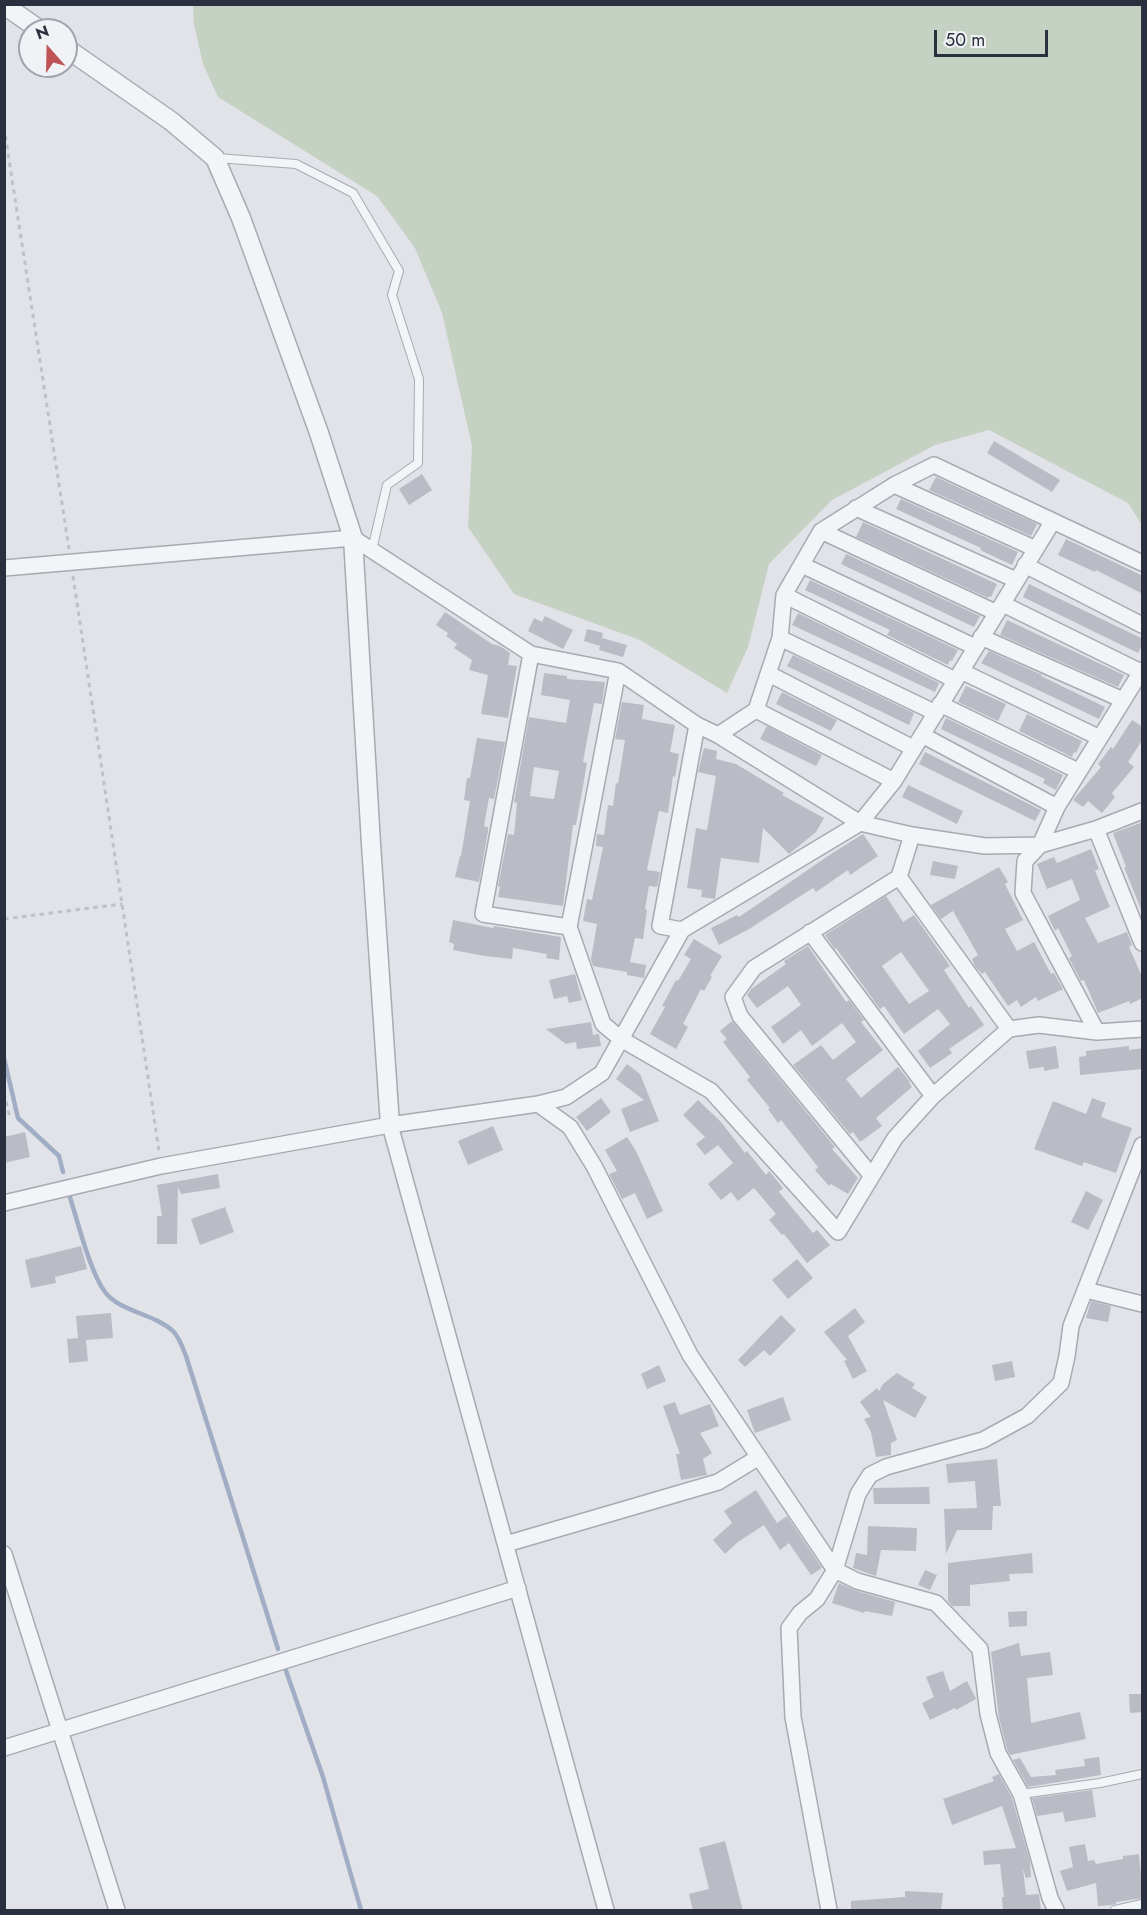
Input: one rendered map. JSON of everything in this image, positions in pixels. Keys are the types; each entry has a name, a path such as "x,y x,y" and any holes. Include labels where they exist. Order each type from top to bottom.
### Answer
{"street":[{"path":"4,5 23,18"},
{"path":"78,56 171,121 215,158 241,218 307,401 353,538 390,1125 606,1911"},
{"path":"718,735 756,710 780,638 784,595 821,531 894,485 934,465 1143,563"},
{"path":"894,485 1036,549"},
{"path":"856,508 1016,580"},
{"path":"4,1203 161,1166 390,1125 538,1104 566,1097 602,1074 682,930 860,823 894,780 1053,521"},
{"path":"821,531 1142,671 1078,771 1057,807 1040,845 1025,861 1023,893 1097,1032"},
{"path":"4,568 353,538 531,654 618,671 697,725 718,735 860,823 912,835 985,846 1040,845 1096,829 1143,810"},
{"path":"802,565 978,642 1123,700"},
{"path":"1024,565 1143,625"},
{"path":"784,595 958,676 1100,738"},
{"path":"780,638 1078,771"},
{"path":"531,654 483,914 569,927"},
{"path":"618,671 569,927 603,1024 621,1039 711,1091 838,1232 895,1138 933,1096 1009,1029 1040,1025 1097,1032 1143,1029"},
{"path":"769,674 913,748"},
{"path":"756,710 894,780"},
{"path":"682,930 660,926 697,725"},
{"path":"922,735 1057,807"},
{"path":"1096,829 1143,943"},
{"path":"871,1175 740,1016 733,997 754,968 899,877 912,835"},
{"path":"899,877 1009,1029"},
{"path":"810,932 933,1096"},
{"path":"538,1104 570,1126 594,1166 690,1355 835,1570 856,1581 936,1603 980,1649 988,1714 998,1753 1021,1794 1050,1898 1056,1911"},
{"path":"829,1911 793,1717 789,1628 800,1613 818,1599 835,1570 858,1494 870,1475 886,1467 983,1440 1027,1416 1061,1383 1071,1326 1143,1145"},
{"path":"1086,1290 1143,1304"},
{"path":"506,1544 718,1482 759,1457"},
{"path":"4,1554 117,1911"},
{"path":"4,1748 518,1588"}],"lane":[{"path":"215,158 296,164 353,193 399,272 392,295 419,379 418,463 387,485 372,550"},
{"path":"1021,1794 1100,1783 1143,1774"},
{"path":"1116,1911 1143,1904"}],"path":[{"path":"4,127 161,1166"},
{"path":"4,919 122,904"},
{"path":"4,1093 10,1118"}],"green space":[{"path":"193,5 1142,5 1142,525 1128,503 989,430 935,445 832,500 769,564 748,647 727,693 640,640 514,594 468,527 472,446 442,313 415,248 377,196 218,97 203,64 194,24"}],"building":[{"path":"994,441 1060,480 1052,492 987,453"},
{"path":"422,474 432,490 409,505 399,489"},
{"path":"936,477 1037,524 1031,536 929,490"},
{"path":"901,499 1018,552 1012,565 980,550 981,548 896,509"},
{"path":"863,522 997,584 991,597 988,598 856,537"},
{"path":"1066,539 1143,576 1143,594 1096,570 1095,572 1058,555"},
{"path":"846,554 980,616 974,627 841,564"},
{"path":"810,580 958,650 948,665 887,635 890,630 805,590"},
{"path":"1029,584 1143,639 1138,653 1023,597"},
{"path":"445,612 492,644 510,653 508,665 517,666 508,718 481,714 488,675 469,670 472,660 454,648 457,644 446,636 448,633 436,625"},
{"path":"798,613 939,683 935,692 792,625"},
{"path":"545,616 573,630 563,649 528,631 534,618 542,622"},
{"path":"1007,620 1124,675 1118,687 1000,635"},
{"path":"587,629 603,633 600,646 584,641"},
{"path":"602,638 627,645 623,657 599,650"},
{"path":"989,651 1105,707 1099,719 981,663"},
{"path":"793,655 914,713 909,725 787,666"},
{"path":"544,673 567,676 567,679 605,682 602,704 594,703 583,762 587,763 576,825 573,825 563,906 498,897 508,834 514,835 517,803 514,802 529,717 566,723 570,700 541,695","holes":["534,767 559,771 554,799 530,796"]},
{"path":"966,686 1006,704 998,721 958,702"},
{"path":"782,692 837,720 831,731 776,704"},
{"path":"622,702 644,705 642,719 675,725 670,752 679,754 675,777 673,776 668,813 659,811 647,870 660,872 657,887 649,886 643,939 635,938 630,962 646,965 644,978 627,975 627,972 593,966 591,959 597,924 583,921 587,899 592,900 603,847 596,846 597,834 604,835 608,805 613,806 616,783 618,784 625,740 615,739"},
{"path":"1027,714 1082,741 1076,753 1074,752 1072,757 1019,731"},
{"path":"946,718 1063,775 1056,790 1043,783 1045,779 941,729"},
{"path":"1132,720 1143,727 1143,739 1128,762 1134,767 1112,793 1115,797 1102,813 1088,801 1083,807 1073,800 1101,767 1098,764 1111,747 1113,749"},
{"path":"767,726 822,755 816,766 760,739"},
{"path":"477,738 505,742 494,799 489,798 484,826 488,827 488,831 479,882 455,877 461,856 470,801 464,800 467,778 470,778"},
{"path":"704,748 717,751 716,759 736,764 784,793 782,795 824,818 816,832 789,854 763,828 759,863 721,858 715,899 701,897 702,890 687,888 696,828 707,830 716,776 698,772"},
{"path":"925,752 1041,810 1035,821 919,764"},
{"path":"908,785 963,811 957,824 902,797"},
{"path":"1143,822 1143,912 1142,912 1113,833"},
{"path":"863,834 878,856 850,875 848,870 816,892 813,888 749,929 719,945 711,928 737,915 739,917"},
{"path":"1091,849 1099,869 1095,871 1110,907 1085,918 1098,943 1127,932 1132,945 1129,947 1143,979 1143,998 1098,1013 1084,980 1081,981 1069,958 1072,956 1058,928 1055,931 1048,916 1080,900 1072,879 1047,889 1037,864 1054,857 1057,863"},
{"path":"933,861 958,866 955,879 930,875"},
{"path":"999,867 1008,882 1005,884 1023,920 1005,929 1017,951 1034,942 1051,974 1054,973 1063,989 1038,1001 1036,997 1021,1007 1017,1000 1008,1006 985,972 982,974 975,966 972,959 978,955 953,911 941,919 931,905"},
{"path":"886,896 903,922 914,915 950,966 944,970 969,1008 971,1006 984,1025 949,1049 952,1053 930,1068 918,1051 950,1024 938,1009 904,1034 884,1006 880,1009 825,935","holes":["901,952 929,991 909,1004 882,966"]},
{"path":"453,920 561,937 559,960 546,958 547,954 513,948 512,959 453,950 454,944 449,942"},
{"path":"694,939 722,956 683,1024 688,1027 676,1049 650,1034 665,1007 662,1006 676,980 678,981 691,959 684,955"},
{"path":"808,946 846,1002 849,1000 864,1020 861,1022 883,1050 846,1079 861,1098 898,1067 912,1087 876,1118 882,1126 860,1142 853,1132 850,1134 793,1065 821,1045 833,1060 856,1042 842,1023 812,1046 801,1030 783,1044 771,1027 801,1005 788,986 757,1008 747,995 751,989 786,964 784,961"},
{"path":"575,974 582,1000 569,1003 567,996 554,999 549,980"},
{"path":"732,1021 835,1147 832,1149 858,1178 848,1194 831,1184 829,1186 815,1170 818,1167 781,1120 778,1123 768,1109 770,1108 747,1080 750,1077 723,1042 727,1039 720,1031"},
{"path":"591,1022 593,1035 599,1034 601,1046 577,1049 576,1042 566,1044 546,1029"},
{"path":"1056,1046 1059,1068 1044,1071 1044,1067 1029,1069 1026,1051"},
{"path":"1129,1046 1129,1050 1143,1048 1143,1069 1080,1075 1079,1057 1086,1056 1086,1051"},
{"path":"627,1064 640,1074 659,1121 630,1132 621,1109 644,1100 616,1079"},
{"path":"601,1098 611,1112 587,1131 576,1117"},
{"path":"1092,1098 1106,1103 1101,1117 1132,1128 1116,1173 1084,1162 1082,1166 1034,1149 1053,1101 1086,1114"},
{"path":"698,1100 721,1122 766,1175 769,1171 783,1188 779,1192 813,1233 817,1230 830,1245 807,1263 784,1234 782,1235 769,1220 776,1214 754,1188 738,1201 731,1192 721,1200 708,1184 733,1163 718,1145 705,1155 696,1144 705,1137 683,1115"},
{"path":"493,1126 503,1150 468,1165 458,1141"},
{"path":"25,1132 30,1157 4,1163 4,1137"},
{"path":"627,1137 636,1151 663,1211 647,1219 635,1193 622,1199 609,1174 617,1171 605,1150"},
{"path":"218,1174 220,1188 181,1194 178,1187 177,1244 157,1244 157,1216 162,1216 157,1185"},
{"path":"1086,1191 1103,1200 1088,1230 1071,1222"},
{"path":"225,1207 234,1232 200,1245 191,1219"},
{"path":"81,1246 87,1269 55,1277 56,1283 31,1288 25,1260"},
{"path":"797,1259 813,1278 788,1299 772,1280"},
{"path":"1091,1301 1111,1306 1108,1322 1086,1318"},
{"path":"855,1308 865,1322 848,1336 867,1371 853,1379 844,1361 847,1360 824,1332"},
{"path":"111,1313 113,1338 86,1340 88,1361 69,1363 67,1339 78,1338 76,1316"},
{"path":"781,1315 796,1330 770,1356 764,1350 745,1367 738,1360"},
{"path":"1012,1361 1015,1377 995,1381 992,1365"},
{"path":"659,1365 666,1381 647,1389 641,1374"},
{"path":"897,1373 915,1384 912,1388 927,1397 915,1418 883,1400 897,1440 891,1443 891,1455 876,1457 871,1432 864,1419 871,1417 860,1402 877,1388 879,1391 883,1384"},
{"path":"783,1397 791,1420 755,1433 747,1410"},
{"path":"675,1402 680,1415 710,1404 719,1426 700,1433 712,1453 703,1459 707,1475 681,1480 676,1454 680,1454 663,1406"},
{"path":"997,1459 1001,1506 993,1506 992,1530 957,1530 946,1554 944,1509 977,1508 975,1481 948,1483 946,1464"},
{"path":"929,1487 930,1504 874,1504 873,1488"},
{"path":"756,1490 777,1523 787,1516 822,1568 811,1575 789,1543 780,1550 764,1525 738,1542 725,1554 713,1540 732,1523 724,1511"},
{"path":"868,1526 917,1528 916,1551 881,1550 876,1576 853,1568 856,1553 867,1555"},
{"path":"1032,1553 1033,1573 1009,1574 1010,1581 970,1585 970,1606 952,1606 948,1601 948,1563"},
{"path":"925,1570 937,1575 930,1590 918,1585"},
{"path":"839,1583 854,1590 895,1602 892,1616 865,1611 864,1613 832,1603"},
{"path":"1027,1611 1027,1626 1009,1627 1008,1612"},
{"path":"1019,1643 1021,1656 1050,1652 1053,1675 1027,1678 1031,1723 1080,1712 1086,1739 1010,1755 999,1718 991,1652"},
{"path":"943,1671 950,1691 967,1681 976,1699 930,1720 922,1703 934,1697 926,1677"},
{"path":"1129,1694 1143,1694 1143,1712 1130,1713"},
{"path":"1099,1757 1101,1775 1028,1787 1013,1760 1020,1758 1031,1777 1056,1775 1055,1770 1085,1766 1084,1759"},
{"path":"999,1774 1012,1798 1030,1861 1031,1877 1026,1878 1023,1869 1026,1895 1039,1894 1041,1911 1003,1911 1002,1897 1004,1897 1000,1864 984,1865 983,1851 1016,1848 1002,1806 952,1825 943,1799 994,1781 992,1777"},
{"path":"1092,1790 1096,1817 1065,1822 1063,1812 1037,1816 1032,1798"},
{"path":"725,1841 743,1911 693,1911 689,1894 709,1889 699,1848"},
{"path":"1085,1844 1088,1861 1094,1860 1096,1864 1139,1854 1143,1898 1098,1906 1096,1883 1067,1891 1060,1871 1073,1867 1069,1847"},
{"path":"905,1891 943,1893 941,1911 851,1911 851,1901 905,1897"}],"waterway":[{"path":"4,1058 18,1118 59,1156 63,1172"},
{"path":"68,1191 94,1271 105,1292 119,1304 165,1325 173,1331 181,1343 278,1649"},
{"path":"284,1665 323,1777 361,1910"}]}
